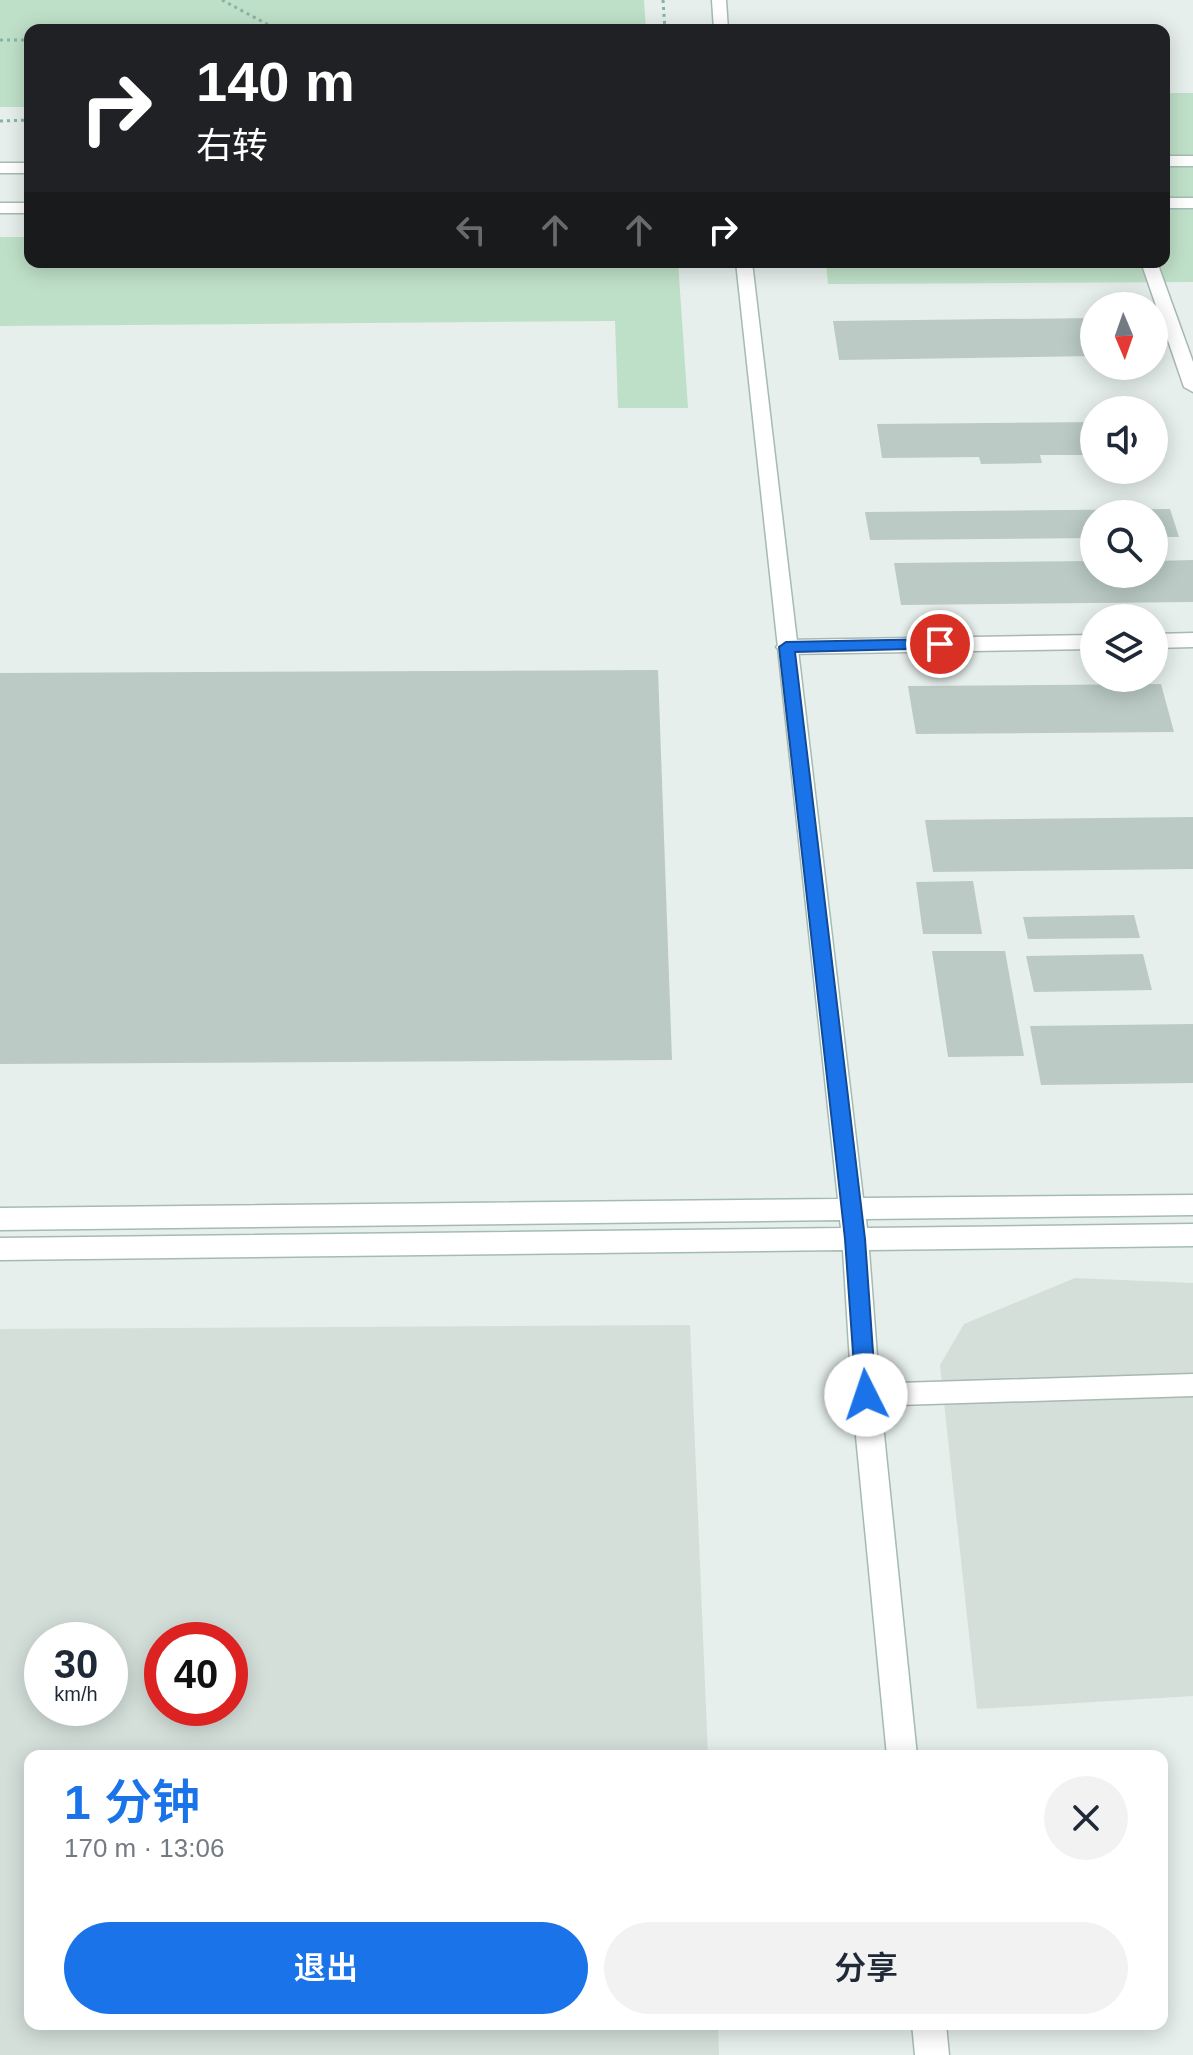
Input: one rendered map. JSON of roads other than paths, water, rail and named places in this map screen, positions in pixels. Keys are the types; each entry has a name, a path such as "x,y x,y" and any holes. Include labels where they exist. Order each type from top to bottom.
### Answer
{"street":[{"path":"719,0 721,24"},
{"path":"1170,161 1193,161"},
{"path":"0,168 24,168"},
{"path":"1170,203 1193,203"},
{"path":"0,208 24,208"},
{"path":"745,268 852,1209 866,1395 901,1750"},
{"path":"1151,268 1193,387"},
{"path":"1168,641 1193,640"},
{"path":"786,647 1080,642"},
{"path":"0,1219 1193,1205"},
{"path":"0,1249 1193,1235"},
{"path":"930,2030 932,2055"}],"lane":[{"path":"866,1395 1193,1385"}]}
